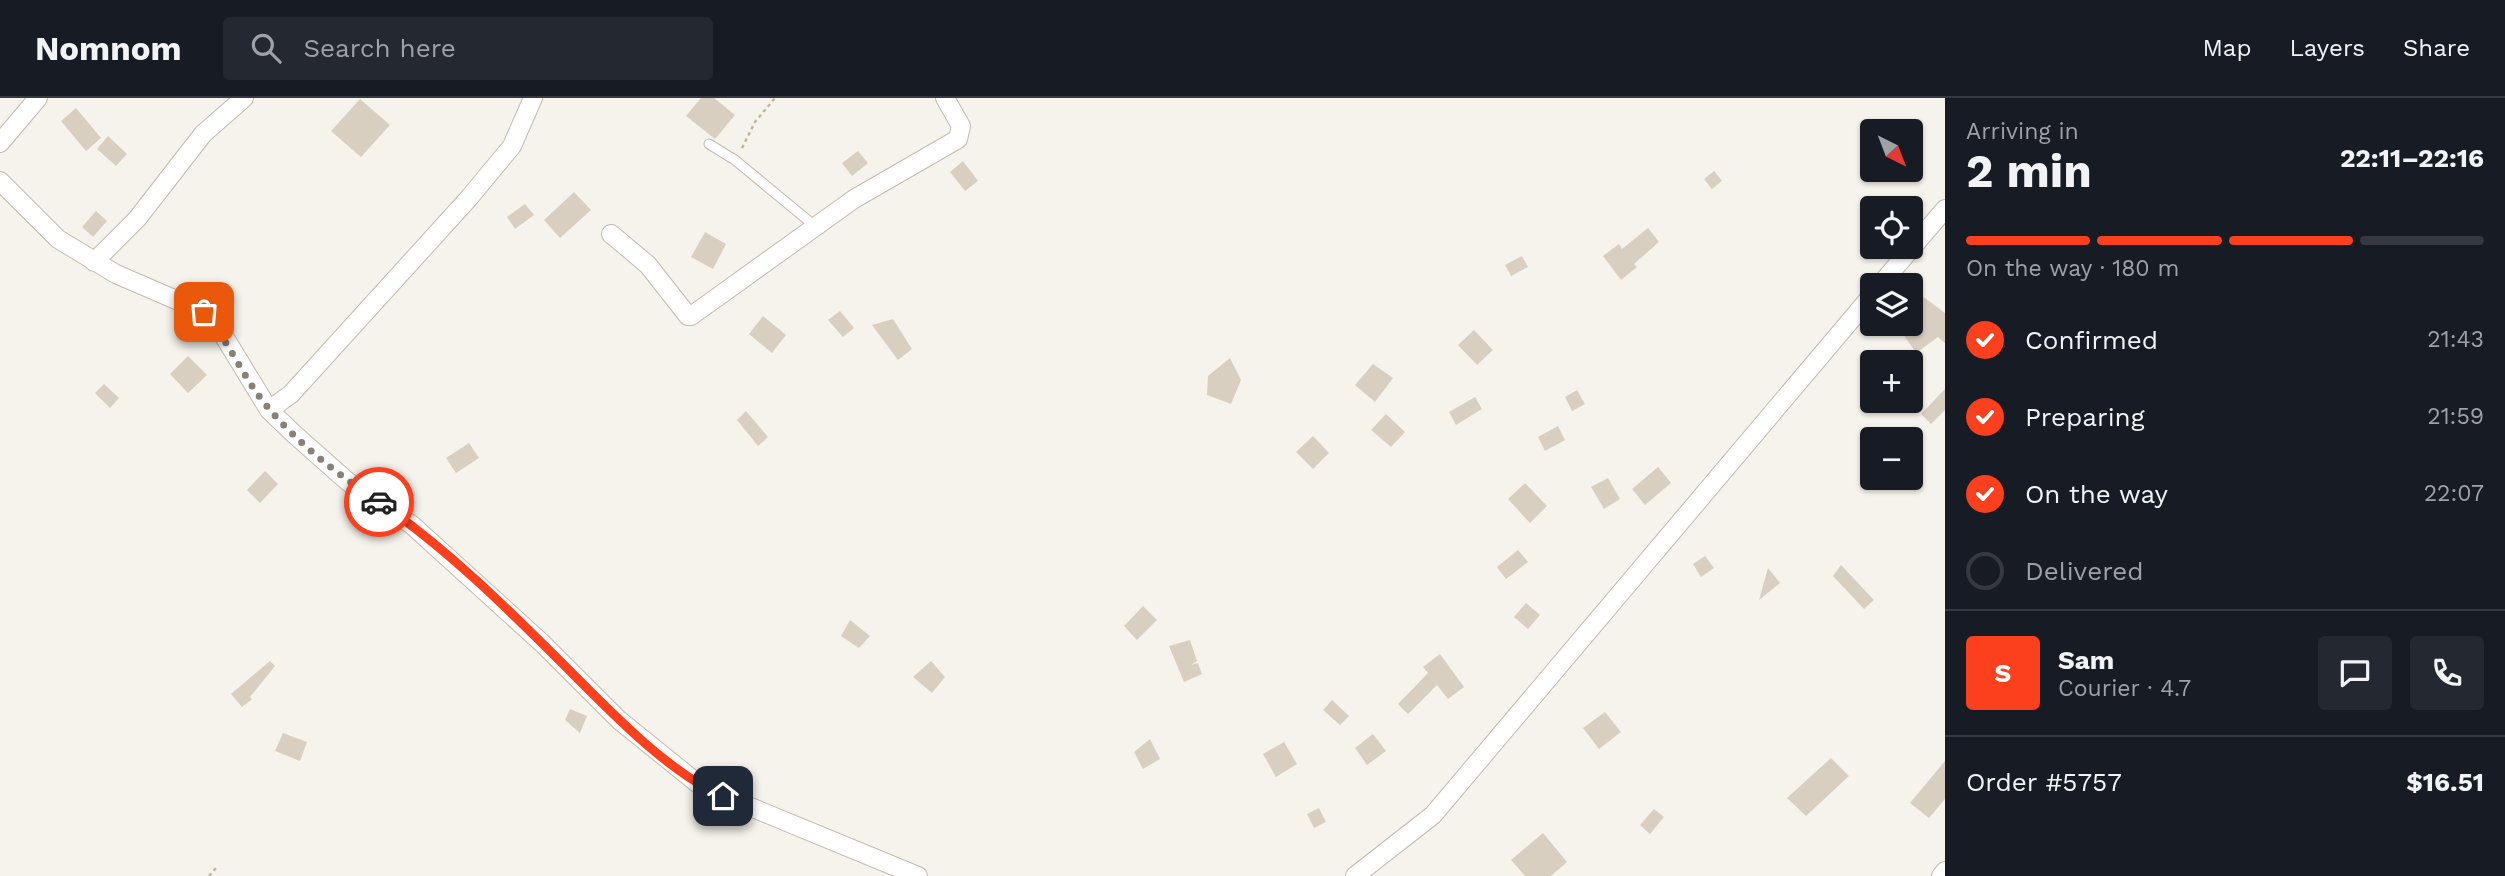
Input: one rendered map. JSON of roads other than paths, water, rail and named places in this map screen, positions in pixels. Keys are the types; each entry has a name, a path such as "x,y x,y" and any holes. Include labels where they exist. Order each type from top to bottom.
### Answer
{"street":[{"path":"0,143 13,131 38,98"},
{"path":"94,262 137,219 203,134 244,98"},
{"path":"269,410 291,394 469,198 512,146 533,98"},
{"path":"611,234 648,265 688,316 691,316 853,199 958,139 961,126 945,98"},
{"path":"0,181 58,239 94,262 204,312 222,333 269,410 347,481 412,525 543,644 619,720 702,787 918,876"},
{"path":"1890,273 1945,209"},
{"path":"1355,876 1433,815 1860,309"},
{"path":"1941,876 1945,871"}],"lane":[{"path":"709,144 735,160 816,227"}]}
